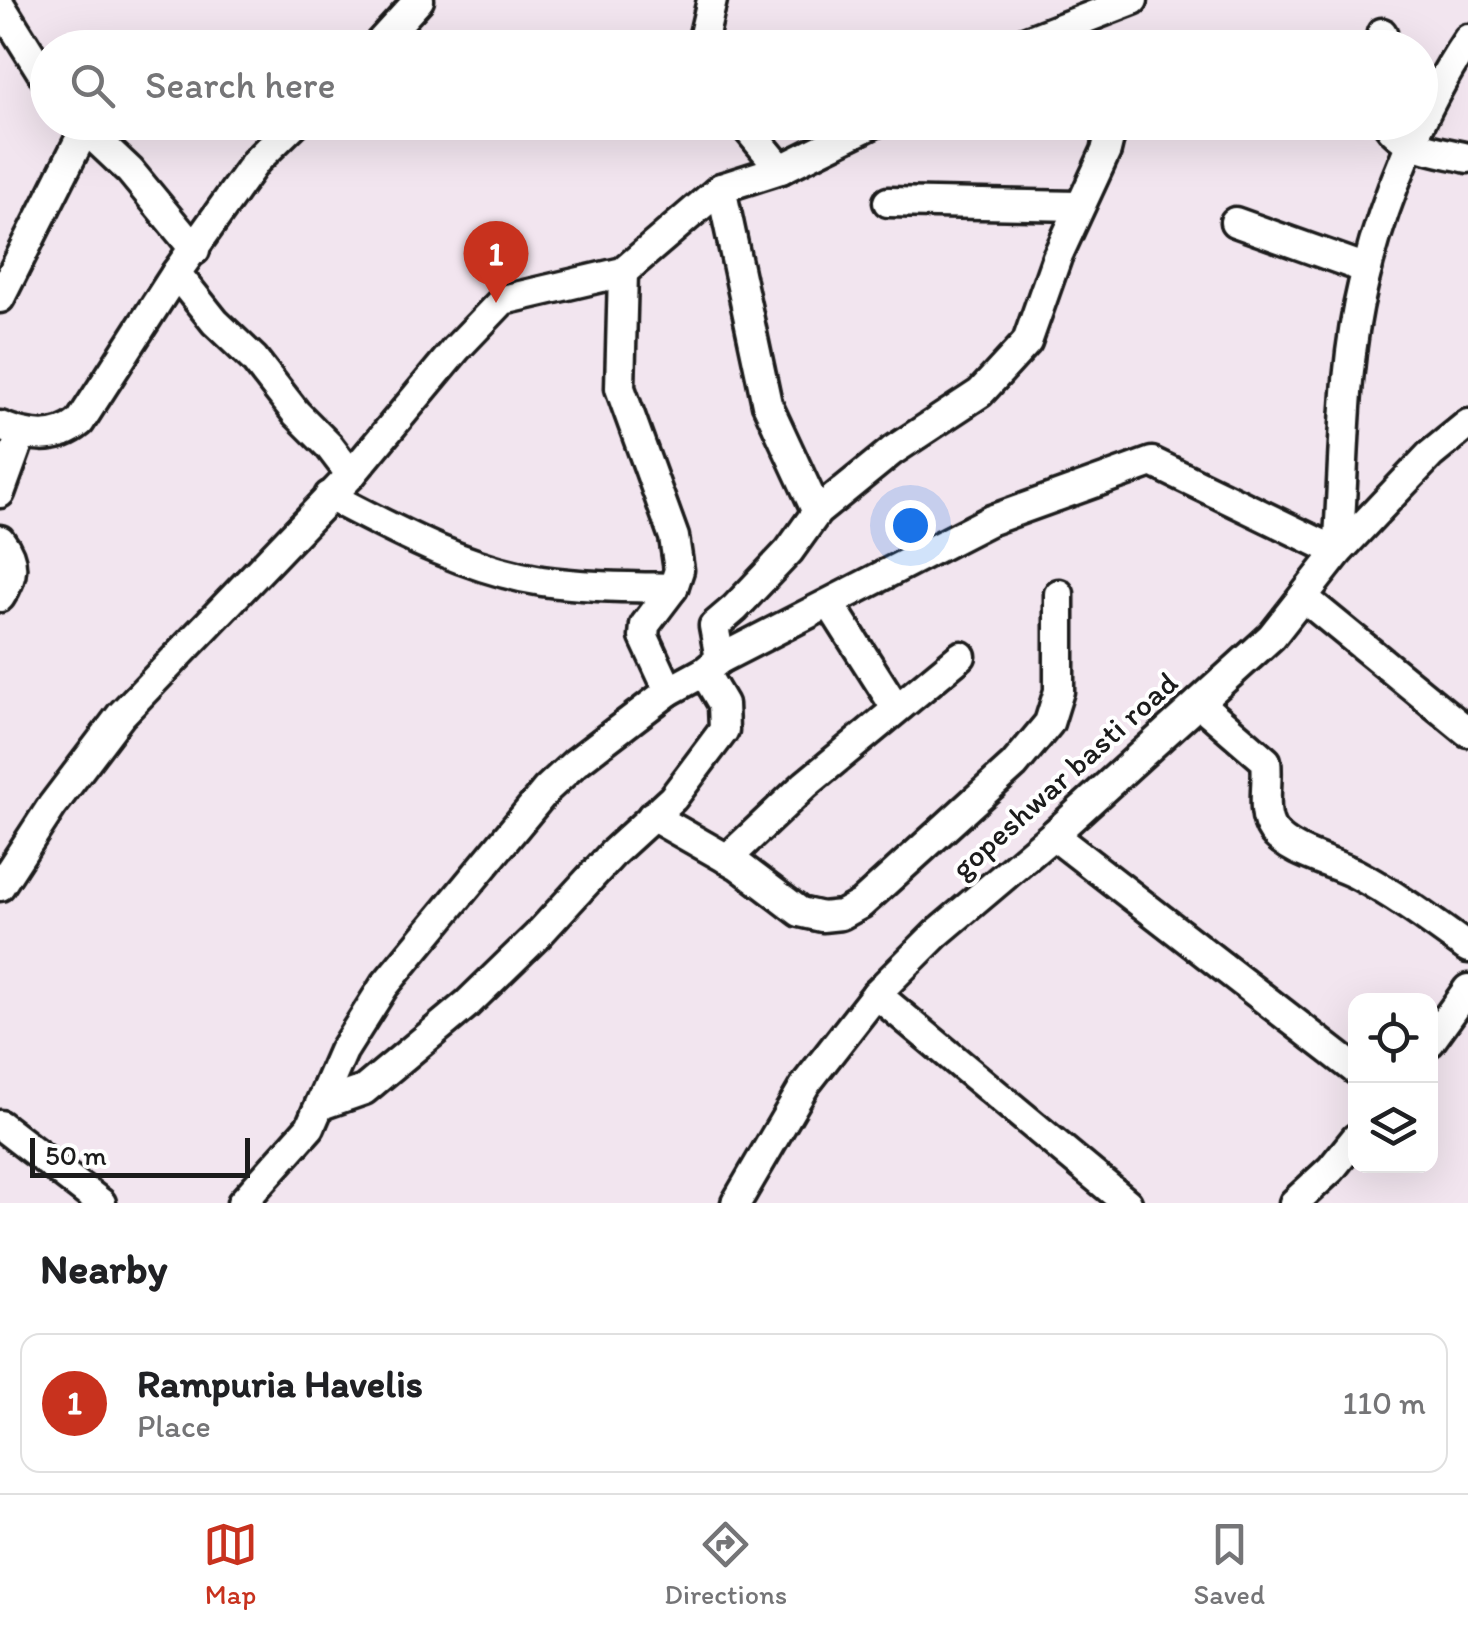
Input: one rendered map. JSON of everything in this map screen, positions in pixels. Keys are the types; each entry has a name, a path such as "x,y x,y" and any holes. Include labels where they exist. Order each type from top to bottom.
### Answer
{"street":[{"path":"391,30 419,0"},
{"path":"704,30 712,0"},
{"path":"1056,30 1133,0"},
{"path":"0,4 30,53"},
{"path":"1438,97 1468,40"},
{"path":"0,298 75,140"},
{"path":"95,140 130,171 194,250"},
{"path":"2,480 11,431 50,436 68,432 80,422 176,273 256,162 278,140"},
{"path":"757,140 782,169"},
{"path":"5,868 121,715 351,475 456,349 503,300 623,272 722,188 782,169 840,140"},
{"path":"321,1105 364,1090 392,1069 536,936 614,852 673,798 724,730 726,716 712,666 714,626 789,551 817,512 892,451 980,394 1027,342 1078,206 1109,140"},
{"path":"1407,140 1468,158"},
{"path":"242,1203 299,1142 321,1105 343,1051 384,986 548,789 574,763 669,691 890,570 991,520 1152,462 1338,552 1351,363 1367,269 1399,172 1415,140"},
{"path":"722,188 767,404 817,512"},
{"path":"888,202 1078,206"},
{"path":"1235,222 1367,269"},
{"path":"623,272 620,388 674,537 679,570 673,588 644,625 644,637 669,691"},
{"path":"176,273 351,475"},
{"name":"gopeshwar basti road","path":"736,1203 805,1085 876,994 936,934 1272,636 1338,552 1430,455 1468,424"},
{"path":"329,496 431,548 540,581 673,588"},
{"path":"0,540 12,563 10,581 0,597"},
{"path":"652,816 726,859 800,912 822,918 840,915 861,904 1014,765 1049,723 1060,691 1060,594"},
{"path":"1303,597 1468,731"},
{"path":"830,604 896,708"},
{"path":"726,859 805,784 961,656"},
{"path":"1199,703 1266,761 1266,813 1272,830 1290,844 1357,874 1468,948"},
{"path":"1052,835 1348,1064"},
{"path":"1438,1031 1468,989"},
{"path":"876,994 1126,1203"},
{"path":"0,1125 101,1203"},
{"path":"1294,1203 1348,1148"}],"place":[{"name":"Rampuria Havelis","path":"496,303"}]}
